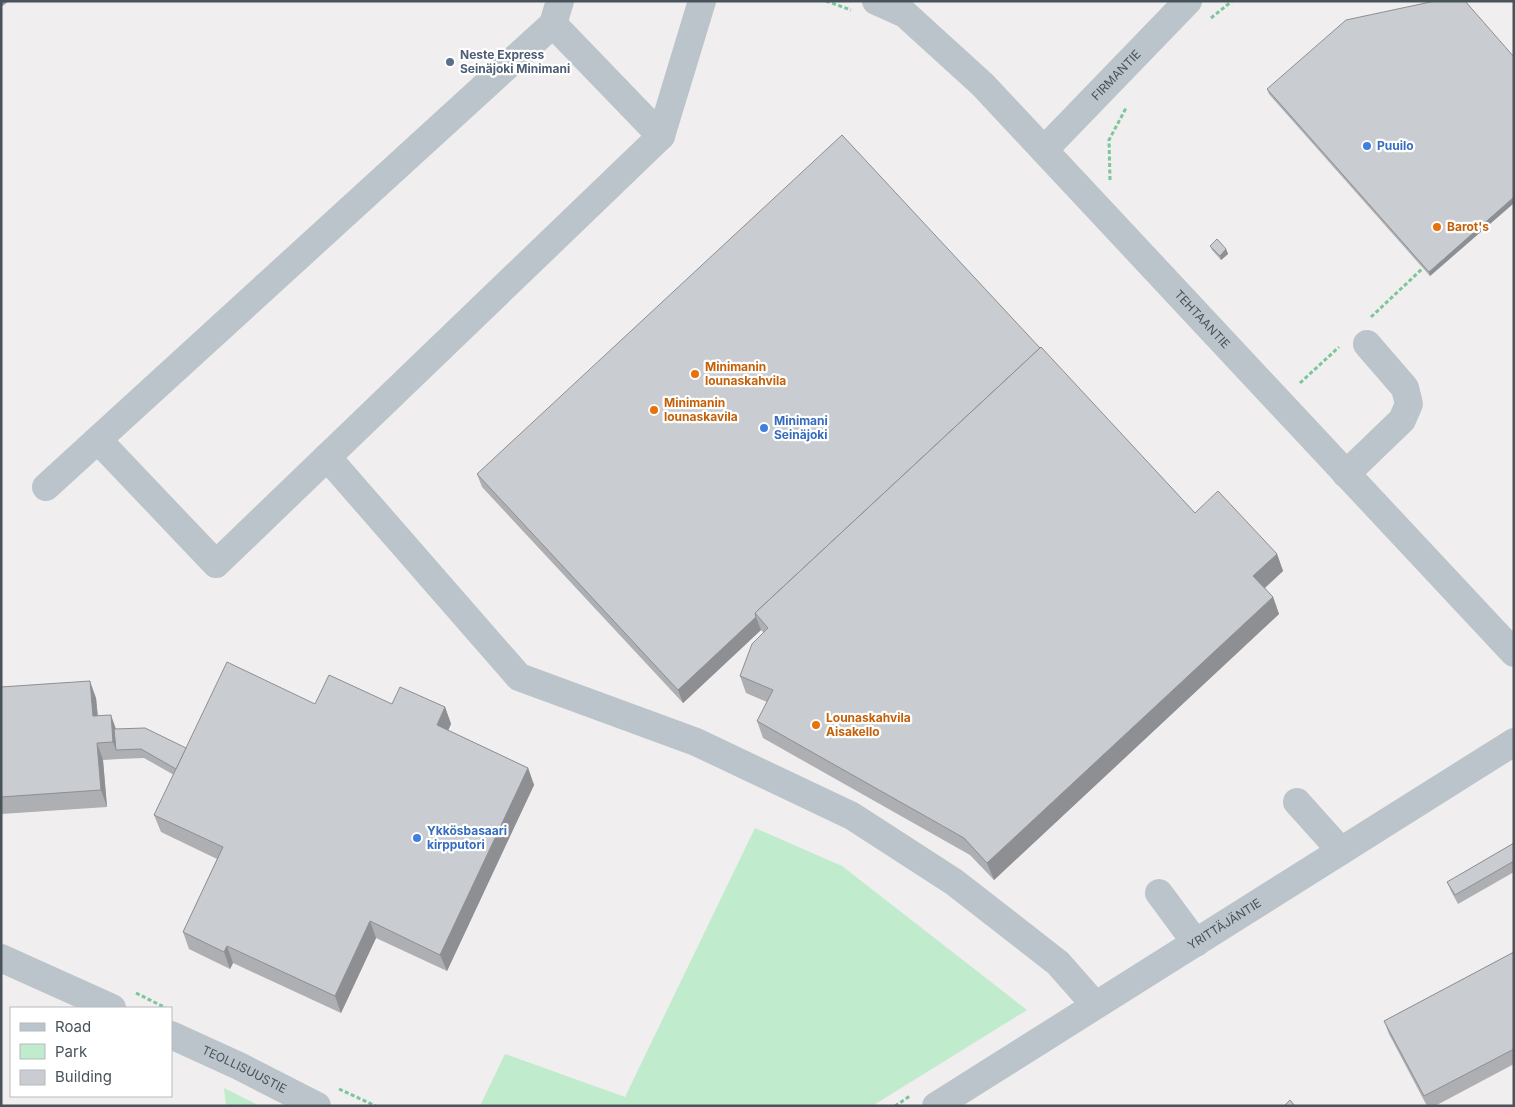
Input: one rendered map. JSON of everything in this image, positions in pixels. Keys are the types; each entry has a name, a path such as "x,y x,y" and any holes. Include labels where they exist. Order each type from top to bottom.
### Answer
{"street":[{"path":"98,440 216,564 661,136 702,1"},
{"name":"TEHTAANTIE","path":"876,1 909,8 1514,653"},
{"name":"FIRMANTIE","path":"1044,150 1183,3"},
{"path":"46,487 556,13 661,136"},
{"path":"1346,474 1402,420 1409,404 1405,388 1367,344"},
{"path":"327,457 519,677 696,742 852,816 954,882 1058,963 1095,1005"},
{"name":"YRITTÄJÄNTIE","path":"936,1106 1514,742"},
{"path":"1297,802 1341,850"},
{"path":"1159,892 1196,942"},
{"path":"1,958 110,1007"},
{"name":"TEOLLISUUSTIE","path":"172,1035 239,1066 317,1106"}],"path":[{"path":"1209,19 1232,1"},
{"path":"1091,202 1110,184 1109,140 1128,104"}],"green space":[{"path":"755,828 842,866 1027,1010 872,1106 480,1106 505,1054 625,1097"},
{"path":"224,1088 260,1106 226,1106"}],"building":[{"path":"1435,1 1465,1 1514,57 1514,197 1429,272 1267,89 1346,20"},
{"path":"842,135 1040,348 755,613 756,617 678,690 477,474"},
{"path":"1217,239 1226,249 1220,256 1210,246"},
{"path":"1041,347 1195,513 1218,491 1277,554 1253,576 1273,597 987,863 964,838 757,721 773,690 740,676 752,644 768,628 755,613"},
{"path":"227,662 315,704 329,675 392,704 400,687 445,707 437,725 528,768 440,955 370,921 335,996 227,946 224,952 183,932 223,847 154,815"},
{"path":"90,681 93,716 111,715 113,742 97,743 101,790 1,797 1,687"},
{"path":"145,728 186,748 176,769 141,749 116,750 114,729"},
{"path":"1514,843 1514,861 1455,895 1447,882"},
{"path":"1514,952 1514,1049 1424,1096 1384,1021"},
{"path":"1290,1100 1295,1106 1284,1106"}],"place":[{"name":"Neste Express Seinäjoki Minimani","path":"450,62"},
{"name":"Puuilo","path":"1367,146"},
{"name":"Barot's","path":"1437,227"},
{"name":"Minimanin lounaskahvila","path":"695,374"},
{"name":"Minimanin lounaskavila","path":"654,410"},
{"name":"Minimani Seinäjoki","path":"764,428"},
{"name":"Lounaskahvila Aisakello","path":"816,725"},
{"name":"Ykkösbasaari kirpputori","path":"417,838"}]}
